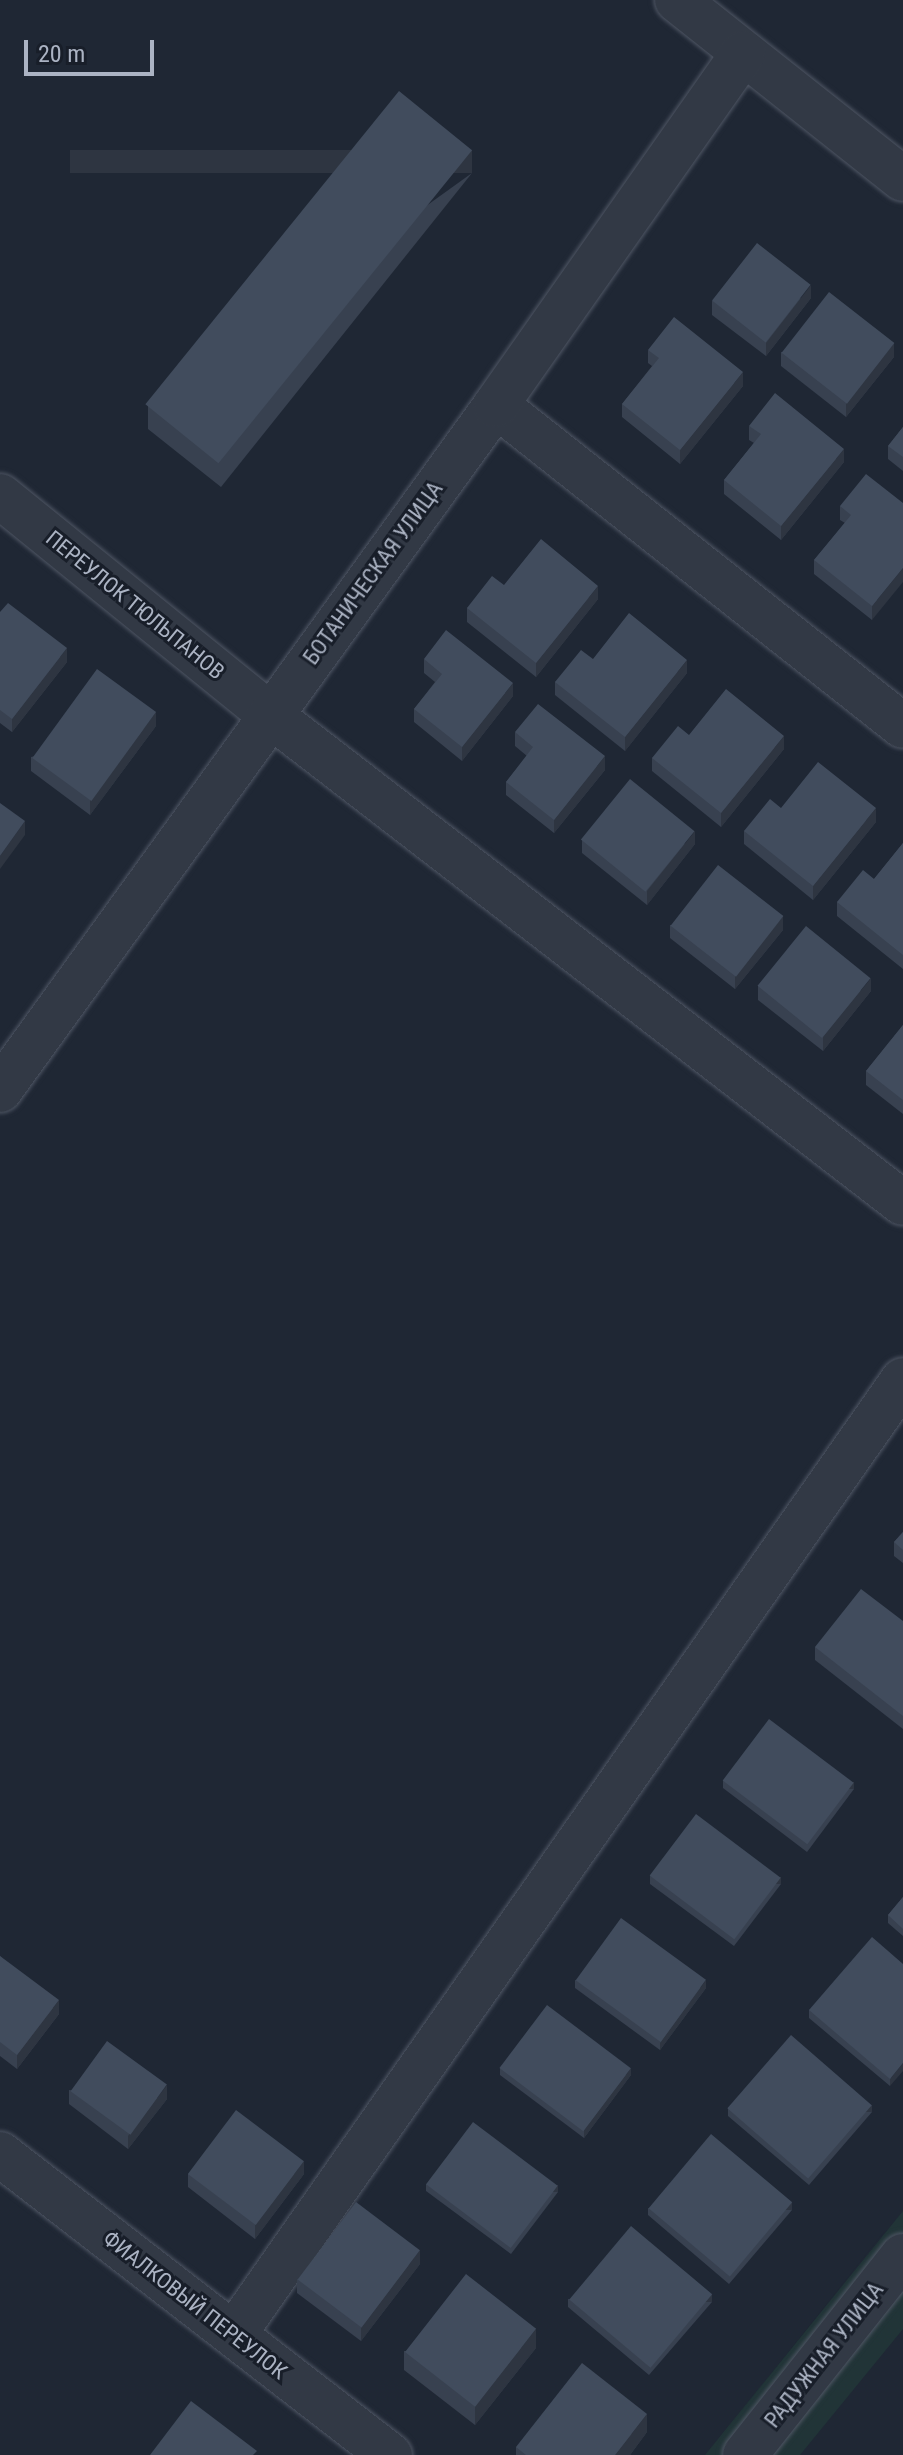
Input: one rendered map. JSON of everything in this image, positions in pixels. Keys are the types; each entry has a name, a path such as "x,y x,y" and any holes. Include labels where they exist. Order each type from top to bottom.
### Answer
{"street":[{"path":"677,0 903,179"},
{"name":"БОТАНИЧЕСКАЯ УЛИЦА","path":"0,1090 496,405 743,53"},
{"path":"496,405 903,726"},
{"name":"ПЕРЕУЛОК ТЮЛЬПАНОВ","path":"0,496 270,715 903,1203"},
{"path":"234,2334 903,1380"},
{"name":"ФИАЛКОВЫЙ ПЕРЕУЛОК","path":"0,2154 390,2455"},
{"name":"РАДУЖНАЯ УЛИЦА","path":"745,2455 903,2256"}],"green space":[{"path":"903,2211 903,2329 800,2455 705,2455"}],"building":[{"path":"399,91 472,150 218,463 145,404"},
{"path":"757,243 811,285 766,342 712,301"},
{"path":"829,292 894,343 847,404 782,353"},
{"path":"674,317 743,372 680,450 622,404 659,358 648,350"},
{"path":"775,393 844,449 781,526 724,480 761,434 749,426"},
{"path":"903,427 903,457 888,446"},
{"path":"866,474 903,503 903,568 872,606 814,560 851,515 840,506"},
{"path":"541,539 598,586 536,663 467,608 492,576 504,585"},
{"path":"8,603 67,648 12,719 0,710 0,612"},
{"path":"629,613 687,660 625,737 555,682 581,650 593,659"},
{"path":"446,630 513,683 462,747 414,709 442,674 424,659"},
{"path":"97,669 156,712 91,801 32,758"},
{"path":"726,689 784,736 721,813 652,758 678,726 689,735"},
{"path":"538,704 605,756 554,820 506,782 533,747 515,732"},
{"path":"818,762 876,808 813,886 744,831 770,799 781,808"},
{"path":"630,779 695,831 645,892 581,840"},
{"path":"0,803 25,821 0,856"},
{"path":"903,843 903,955 837,902 863,870 874,879"},
{"path":"718,865 783,916 736,977 671,926"},
{"path":"806,926 871,978 822,1038 758,986"},
{"path":"903,1025 903,1100 866,1071"},
{"path":"903,1532 903,1550 894,1542"},
{"path":"861,1589 903,1621 903,1716 815,1647"},
{"path":"769,1719 854,1783 807,1844 723,1780"},
{"path":"696,1814 781,1878 734,1939 650,1875"},
{"path":"903,1897 903,1929 888,1915"},
{"path":"621,1918 706,1980 661,2042 576,1980"},
{"path":"872,1937 903,1964 903,2063 890,2079 809,2010"},
{"path":"0,1956 59,2000 17,2055 0,2042"},
{"path":"547,2005 631,2068 583,2131 499,2068"},
{"path":"791,2035 872,2105 808,2178 727,2108"},
{"path":"107,2041 167,2084 130,2135 71,2091"},
{"path":"236,2110 304,2161 256,2225 188,2174"},
{"path":"473,2122 558,2186 511,2248 426,2184"},
{"path":"711,2134 792,2202 730,2276 649,2208"},
{"path":"356,2202 420,2250 362,2328 298,2279"},
{"path":"631,2226 712,2294 650,2368 569,2300"},
{"path":"466,2274 536,2329 475,2407 405,2352"},
{"path":"582,2363 647,2414 615,2455 526,2455 516,2447"},
{"path":"191,2401 257,2451 253,2455 150,2455"}]}
